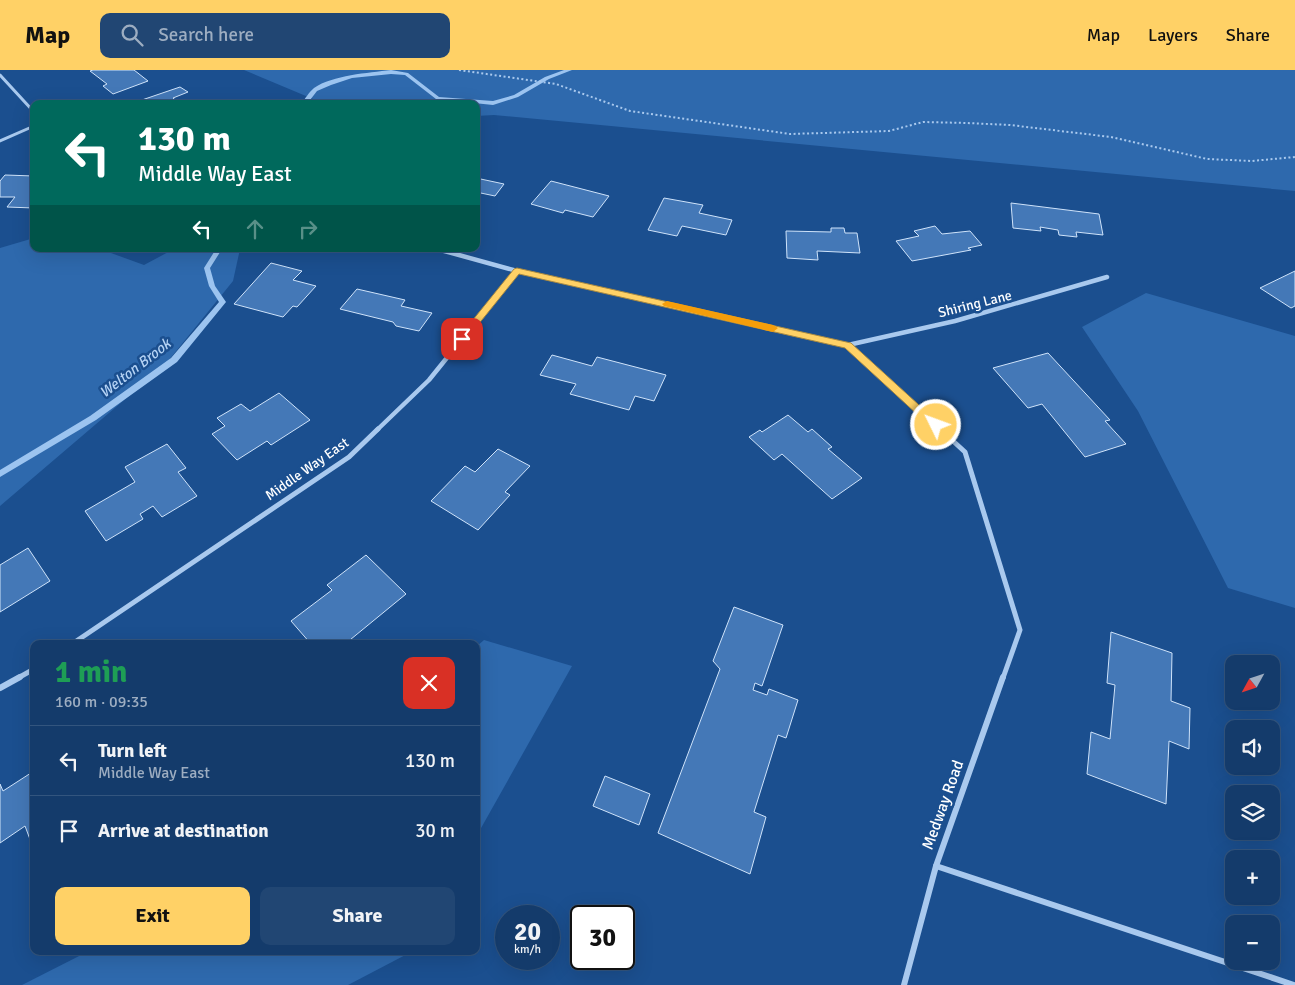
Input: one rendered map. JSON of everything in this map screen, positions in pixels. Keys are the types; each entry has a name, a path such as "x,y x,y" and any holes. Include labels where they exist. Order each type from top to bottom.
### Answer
{"street":[{"path":"0,75 30,108"},
{"path":"0,141 30,128"},
{"path":"449,252 517,270 848,345"},
{"name":"Middle Way East","path":"78,640 349,457 429,380 517,270"},
{"name":"Shiring Lane","path":"848,345 954,321 1107,277"},
{"name":"Medway Road","path":"848,345 965,452 1020,630 936,866 1294,985"},
{"path":"0,688 30,671"},
{"path":"904,985 936,866"}],"path":[{"path":"459,70 526,78 556,84 630,111 790,134 889,131 923,122 967,123 1010,125 1111,137 1207,159 1252,161 1295,157"}],"shaded area":[{"path":"244,70 1295,70 1295,191 494,115 480,116 480,100 315,100"},
{"path":"30,239 30,252 108,252 144,265 168,252 239,252 233,281 164,366 0,506 0,248"},
{"path":"1146,293 1295,336 1295,608 1228,588 1138,411 1082,327"},
{"path":"484,640 572,666 480,830 480,644"},
{"path":"81,955 405,955 348,985 22,985"}],"building":[{"path":"134,70 148,81 113,94 103,86 107,84 90,71"},
{"path":"180,87 188,92 173,98 175,100 142,100"},
{"path":"5,175 30,176 30,208 7,207 15,197 0,197 0,181"},
{"path":"480,179 504,184 495,196 480,193"},
{"path":"551,181 609,196 593,217 565,210 563,213 531,204"},
{"path":"664,198 703,205 699,213 732,220 726,235 682,226 677,236 648,230"},
{"path":"1011,203 1099,214 1103,235 1076,232 1077,237 1059,235 1058,230 1040,227 1041,231 1013,228"},
{"path":"935,226 942,234 970,231 982,245 968,248 971,250 912,261 896,241 919,236 914,231"},
{"path":"831,228 844,228 845,233 857,233 860,253 817,251 818,260 787,258 786,231 831,232"},
{"path":"271,263 302,271 293,280 316,286 297,307 293,306 283,317 234,304"},
{"path":"1295,271 1295,306 1291,308 1260,288"},
{"path":"357,289 405,300 401,306 432,313 419,331 396,326 393,322 340,309"},
{"path":"1048,353 1110,420 1105,421 1126,444 1085,457 1042,404 1028,408 993,368"},
{"path":"552,355 592,366 597,357 666,375 654,401 635,396 629,410 570,394 576,384 540,375"},
{"path":"279,393 310,420 271,445 267,441 237,460 212,434 225,426 217,418 241,404 250,411"},
{"path":"788,415 808,432 812,429 832,447 828,449 862,478 832,499 782,454 774,460 749,437 760,430 762,432"},
{"path":"167,444 186,468 178,472 197,496 162,517 153,506 140,514 143,519 106,541 85,511 135,482 125,467"},
{"path":"498,449 530,466 505,492 510,495 478,530 431,501 465,466 475,472"},
{"path":"28,548 50,581 0,612 0,565"},
{"path":"366,555 406,594 350,640 308,640 291,621 332,590 327,585"},
{"path":"734,607 783,625 762,686 755,683 753,690 767,695 769,689 798,700 786,738 778,735 754,812 766,817 750,874 658,833 720,669 713,661"},
{"path":"1111,632 1172,653 1171,701 1190,708 1189,749 1169,741 1166,804 1087,774 1091,732 1110,739 1115,685 1107,683"},
{"path":"30,774 30,839 25,826 0,843 0,784 3,791"},
{"path":"605,776 650,794 639,825 593,806"}],"waterway":[{"name":"Welton Brook","path":"480,102 493,103 516,96 547,78 569,70"},
{"name":"Welton Brook","path":"307,100 315,90 329,84 351,77 391,72 406,74 438,98 460,100"},
{"name":"Welton Brook","path":"0,474 93,418 174,360 223,302 212,286 207,268 217,252"}],"slow traffic":[{"path":"667,304 773,328"}],"route":[{"path":"462,339 517,270 848,345 936,425"}]}
